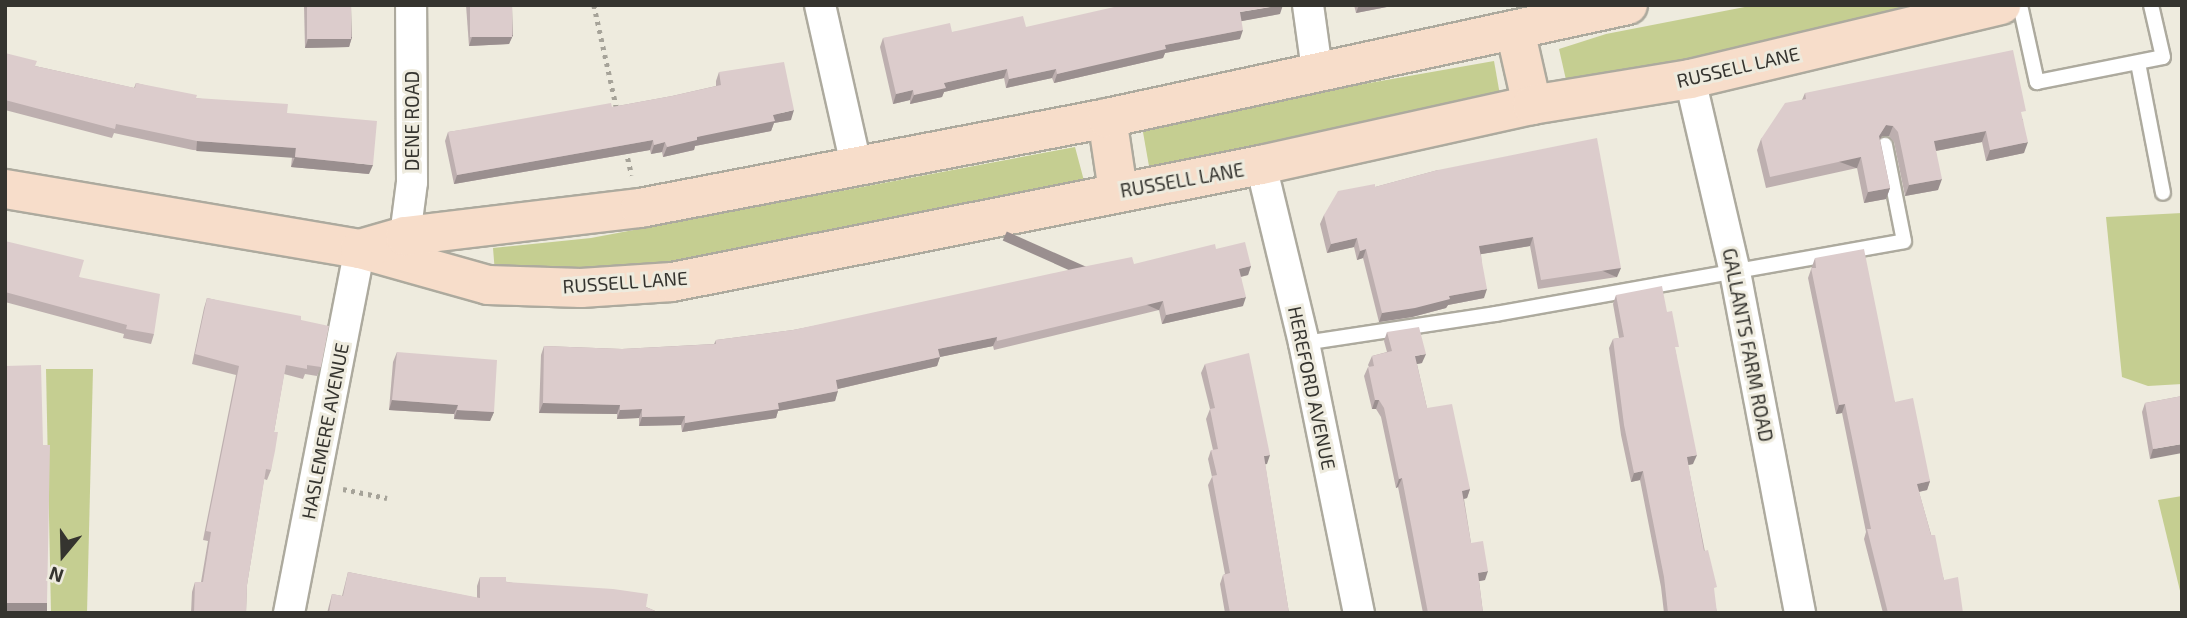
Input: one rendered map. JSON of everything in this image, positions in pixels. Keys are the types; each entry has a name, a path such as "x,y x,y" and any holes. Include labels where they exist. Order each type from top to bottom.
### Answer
{"main road":[{"name":"RUSSELL LANE","path":"360,249 405,236 640,208 1107,118 1317,70 1628,5"},
{"name":"RUSSELL LANE","path":"5,190 360,249 488,285 581,288 659,283 1261,165 1532,105 1690,79 2001,5"},
{"path":"1515,30 1532,105"},
{"path":"1107,118 1118,191"}],"street":[{"name":"DENE ROAD","path":"405,236 412,183 411,5"},
{"path":"820,5 856,165"},
{"path":"1308,5 1317,70"},
{"name":"GALLANTS FARM ROAD","path":"1690,79 1735,272 1800,613"},
{"name":"HEREFORD AVENUE","path":"1261,165 1304,343 1359,613"},
{"name":"HASLEMERE AVENUE","path":"289,613 360,249"}],"lane":[{"path":"2020,5 2037,82 2163,57 2151,5"},
{"path":"2138,63 2163,193"},
{"path":"1304,343 1735,272 1904,241 1885,145"}],"path":[{"path":"594,5 618,114"},
{"path":"624,141 640,208"},
{"path":"315,483 387,498"}],"green space":[{"path":"1755,5 1968,5 1569,93 1559,49 1606,34"},
{"path":"1494,61 1503,110 1150,172 1141,123"},
{"path":"1075,147 1087,192 683,272 495,273 493,248 591,238"},
{"path":"2182,213 2182,384 2148,386 2122,377 2106,217"},
{"path":"46,369 93,369 87,613 51,613"},
{"path":"2182,496 2182,599 2158,500"}],"building":[{"path":"307,5 351,5 351,39 307,39"},
{"path":"470,5 512,5 512,37 470,37"},
{"path":"1123,5 1281,5 1240,12 1243,30 1165,45 1166,49 1057,74 1056,69 1009,79 1007,69 944,83 946,88 914,95 913,90 896,94 883,38 950,23 952,32 1023,16 1026,27"},
{"path":"2013,50 2026,111 2021,112 2028,142 1990,150 1986,131 1934,141 1942,179 1909,185 1898,132 1893,126 1886,125 1879,136 1890,188 1868,192 1861,157 1770,177 1761,139 1785,103 1806,99 1805,93"},
{"path":"5,53 37,61 35,66 135,88 136,83 197,95 196,98 288,104 287,113 377,121 373,165 295,157 296,148 197,141 116,124 115,129 5,100"},
{"path":"784,62 794,110 773,115 775,121 697,137 697,140 667,147 665,142 654,145 653,140 457,175 448,132 611,103 612,107 672,96 721,85 719,72"},
{"path":"1597,138 1621,268 1541,280 1533,237 1479,246 1487,289 1449,296 1450,299 1415,308 1382,313 1366,249 1360,251 1357,238 1331,244 1324,215 1338,191 1375,184 1375,187 1438,170"},
{"path":"5,241 84,260 79,277 160,294 154,334 126,329 127,325 5,292"},
{"path":"1245,242 1251,266 1239,269 1246,297 1166,315 1163,301 997,341 997,337 938,349 940,357 836,380 838,391 778,403 779,409 685,423 685,416 642,417 642,409 620,410 620,405 543,403 544,346 622,349 716,344 716,340 793,330 1132,257 1134,264 1215,244 1216,249"},
{"path":"1864,249 1895,402 1913,398 1930,481 1917,484 1931,535 1935,535 1944,580 1958,577 1963,613 1888,613 1867,529 1871,529 1845,404 1839,405 1811,268 1816,268 1815,258"},
{"path":"1662,286 1667,312 1672,311 1679,347 1675,347 1697,455 1687,457 1704,551 1708,550 1717,587 1714,588 1717,613 1668,613 1664,577 1643,471 1634,473 1624,425 1613,339 1624,337 1616,295"},
{"path":"207,298 301,316 301,320 329,326 321,367 307,365 307,369 286,365 274,432 278,432 275,451 271,470 266,469 247,585 246,613 194,613 195,582 203,582 211,532 206,531 239,366 195,354"},
{"path":"1419,327 1426,354 1415,356 1427,408 1452,404 1470,489 1462,491 1471,543 1483,541 1488,571 1478,573 1483,613 1428,613 1402,478 1399,479 1384,408 1379,400 1375,400 1368,367 1374,366 1372,356 1392,351 1387,332"},
{"path":"397,352 497,360 494,412 457,410 458,405 392,400"},
{"path":"1249,353 1270,455 1264,456 1289,613 1230,613 1223,575 1230,573 1212,476 1217,475 1211,450 1218,449 1210,409 1215,408 1205,364"},
{"path":"41,365 43,445 50,445 47,603 5,603 5,366"},
{"path":"2182,396 2182,444 2153,449 2145,403"},
{"path":"348,572 480,598 480,577 506,577 506,582 613,589 648,594 646,607 660,613 329,613 332,594 343,596"}]}
